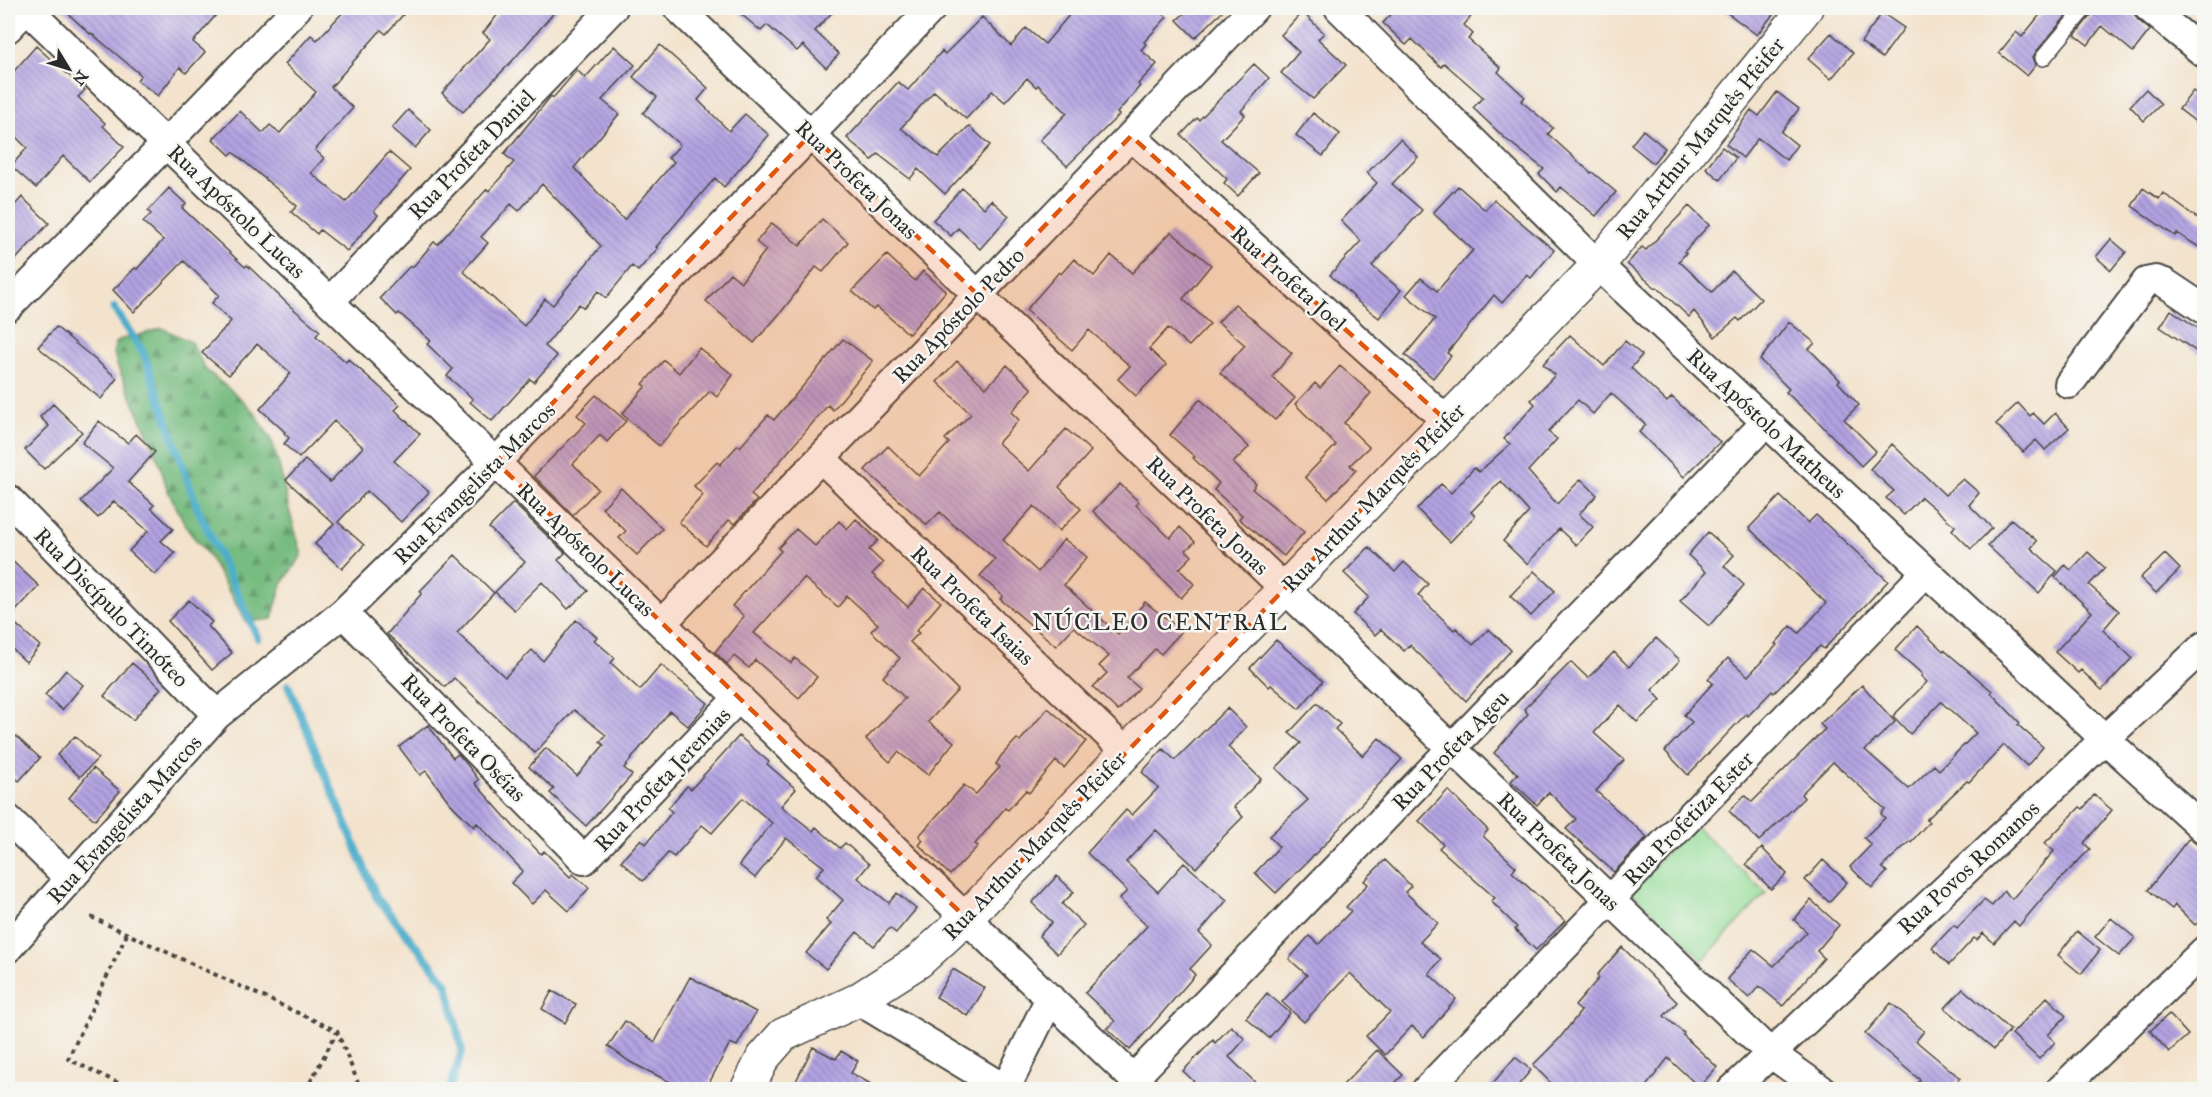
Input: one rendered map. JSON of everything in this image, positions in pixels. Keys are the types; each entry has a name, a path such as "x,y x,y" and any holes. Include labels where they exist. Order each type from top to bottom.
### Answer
{"street":[{"path":"8,28 27,8"},
{"name":"Rua Apóstolo Lucas","path":"27,8 1139,1084"},
{"path":"8,307 297,8"},
{"name":"Rua Profeta Daniel","path":"330,302 613,8"},
{"name":"Rua Profeta Jonas","path":"678,8 1770,1053 1822,1089"},
{"name":"Rua Evangelista Marcos","path":"8,948 217,715 343,613 496,462 932,8"},
{"name":"Rua Apóstolo Pedro","path":"662,623 1254,8"},
{"name":"Rua Apóstolo Matheus","path":"1339,8 1598,265 2105,739 2205,829"},
{"name":"Rua Arthur Marquês Pfeifer","path":"747,1089 763,1058 783,1035 858,1000 919,961 966,918 1598,265 1806,8"},
{"path":"2149,8 2205,53"},
{"name":"Rua Profeta Joel","path":"1131,136 1446,421"},
{"path":"2069,384 2146,282 2156,280 2165,283 2205,309"},
{"name":"Rua Profeta Ageu","path":"1139,1084 1452,748 1766,422"},
{"name":"Rua Profeta Isaias","path":"821,458 1126,752"},
{"name":"Rua Discípulo Timóteo","path":"8,498 217,715"},
{"name":"Rua Profetiza Ester","path":"1426,1089 1926,572"},
{"name":"Rua Profeta Oséias","path":"343,613 584,860"},
{"name":"Rua Povos Romanos","path":"1732,1089 2205,646"},
{"name":"Rua Profeta Jeremias","path":"584,860 739,698"},
{"path":"8,819 70,879"},
{"path":"2060,1089 2205,951"},
{"path":"858,1000 1005,1089 1050,998"}],"lane":[{"path":"2043,58 2085,8"}],"path":[{"path":"91,917 337,1031 361,1089"},
{"path":"127,934 68,1059 133,1089"},
{"path":"306,1089 337,1031"}],"highlighted area":[{"path":"811,134 978,295 1131,136 1447,421 966,918 496,462"}],"green space":[{"path":"162,328 191,342 206,370 255,413 271,439 302,555 282,584 272,619 246,622 208,555 188,530 167,489 148,435 117,365 115,344 121,339"},
{"path":"1693,824 1766,893 1703,960 1630,891"}],"building":[{"path":"62,8 222,8 193,42 205,52 186,73 180,67 158,96 137,80 141,75"},
{"path":"347,8 409,8 386,34 381,30 331,87 353,108 315,150 324,158 311,173 346,202 389,152 410,170 374,211 378,215 347,251 320,230 317,234 291,212 297,206 233,152 230,155 213,139 240,111 263,133 270,125 280,133 316,92 285,64 311,35 317,40"},
{"path":"503,8 558,8 514,59 463,112 442,93 490,39 483,33"},
{"path":"734,8 836,8 815,31 839,54 826,68 803,45 797,51 767,25 761,31"},
{"path":"1075,8 1157,8 1167,17 1144,42 1146,44 1141,50 1157,64 1138,84 1140,86 1117,113 1119,115 1067,166 1040,140 1067,113 1038,85 1036,87 1027,78 1005,102 992,91 966,119 934,91 901,128 938,157 969,126 990,145 945,194 918,169 910,179 878,154 872,160 847,138 898,82 908,90 942,51 945,54 982,17 1011,46 1026,28 1045,44"},
{"path":"1190,8 1226,8 1195,38 1177,20"},
{"path":"1397,8 1478,8 1464,25 1473,34 1468,39 1501,68 1498,72 1525,97 1521,101 1553,128 1548,134 1616,192 1596,216 1561,187 1557,192 1539,174 1544,169 1507,140 1473,108 1483,97 1444,63 1441,67 1412,39 1406,45 1383,23"},
{"path":"1721,8 1778,8 1757,35"},
{"path":"2038,8 2073,8 2036,52 2033,57 2036,65 2027,76 1999,53 2016,32 2022,37 2043,11"},
{"path":"2094,8 2131,8 2138,20 2150,30 2133,52 2102,26 2088,45 2075,35 2092,14"},
{"path":"1302,12 1324,33 1318,39 1346,65 1313,99 1281,73 1299,52 1281,35"},
{"path":"1882,13 1904,28 1882,58 1861,42"},
{"path":"1831,33 1853,53 1831,79 1808,59"},
{"path":"660,45 708,88 698,100 729,131 745,114 769,135 724,187 715,178 638,271 632,266 606,298 598,291 584,308 579,304 545,346 557,356 534,382 530,379 492,421 470,402 473,399 447,376 453,369 427,344 431,341 399,313 397,315 380,298 410,266 412,268 434,242 438,244 514,162 504,154 551,96 553,98 577,70 585,78 614,46 635,65 602,100 619,114 574,168 624,220 674,162 668,158 680,145 643,113 657,97 633,77","holes":["542,184 601,246 553,305 545,299 524,326 463,271 488,243 481,237 511,204 519,211"]},
{"path":"36,46 85,90 78,97 105,123 103,126 124,147 90,182 63,156 36,188 11,166 27,148 8,129 8,78"},
{"path":"1254,64 1269,78 1241,111 1245,115 1221,140 1259,173 1238,196 1224,183 1227,179 1181,135"},
{"path":"2146,89 2161,104 2144,121 2130,106"},
{"path":"2193,91 2205,100 2205,129 2179,109"},
{"path":"1777,92 1799,109 1781,132 1797,145 1786,160 1758,138 1743,158 1726,144 1751,110 1759,116"},
{"path":"408,110 431,130 415,148 392,128"},
{"path":"1313,113 1340,134 1323,156 1296,135"},
{"path":"1643,130 1665,148 1653,163 1631,145"},
{"path":"1400,139 1418,157 1392,184 1422,210 1372,266 1401,290 1379,318 1353,298 1330,275 1361,241 1341,221 1377,183 1367,173"},
{"path":"1722,147 1736,158 1720,180 1706,168"},
{"path":"1458,186 1485,210 1494,200 1554,250 1531,278 1527,275 1502,303 1494,295 1447,353 1451,356 1433,378 1405,355 1435,319 1406,295 1421,278 1437,291 1473,250 1433,213"},
{"path":"169,188 186,204 182,208 245,267 247,265 320,331 316,336 346,362 348,359 400,405 395,410 420,434 394,461 429,492 401,522 367,491 338,522 364,545 342,569 315,544 334,524 286,480 305,460 330,482 363,447 334,421 299,458 284,444 289,438 285,432 260,409 291,373 257,344 229,375 202,353 231,321 212,303 219,295 184,261 134,312 113,290 135,268 137,269 163,240 143,222 151,214 148,211"},
{"path":"962,188 984,208 991,200 1009,216 980,249 958,228 951,236 933,220"},
{"path":"2143,188 2159,199 2163,193 2205,224 2205,251 2177,233 2175,236 2132,206"},
{"path":"22,197 49,223 8,268 8,213"},
{"path":"1689,206 1709,225 1684,252 1686,253 1679,261 1712,292 1732,271 1761,299 1740,321 1737,318 1715,337 1694,311 1689,317 1657,287 1627,264 1642,247 1646,250"},
{"path":"822,219 848,242 823,272 816,267 754,343 706,301 730,273 741,282 766,250 756,242 772,223 800,246"},
{"path":"1171,232 1211,265 1183,299 1210,324 1189,346 1168,328 1149,349 1166,365 1136,396 1118,379 1130,366 1089,330 1072,350 1026,310 1059,272 1061,274 1074,259 1094,276 1111,255 1132,273"},
{"path":"2111,239 2126,252 2111,270 2096,257"},
{"path":"887,255 915,281 923,271 946,291 909,334 877,307 873,310 852,291"},
{"path":"1235,304 1292,353 1272,377 1295,398 1275,420 1220,373 1245,345 1218,322"},
{"path":"2171,310 2205,333 2205,357 2160,327"},
{"path":"1789,322 1815,343 1809,349 1840,380 1838,382 1859,405 1844,419 1876,451 1861,466 1809,412 1786,392 1789,389 1760,360"},
{"path":"56,327 117,378 101,399 38,347"},
{"path":"1570,335 1604,366 1625,341 1642,355 1631,368 1667,402 1672,397 1720,442 1684,477 1639,432 1646,425 1611,393 1593,414 1578,400 1548,432 1557,439 1528,471 1557,504 1581,479 1597,495 1579,514 1593,527 1576,545 1559,529 1527,564 1503,541 1529,512 1501,481 1471,512 1475,516 1450,542 1417,509 1441,484 1451,493 1474,468 1479,472 1510,444 1504,439 1535,404 1531,400 1555,375 1543,364"},
{"path":"843,339 873,361 833,410 828,405 751,495 757,500 734,524 729,520 706,546 679,522 703,495 694,486 717,462 720,465 738,445 740,447 768,415 774,420"},
{"path":"699,348 733,375 717,397 710,391 659,446 622,414 646,386 643,384 664,360 679,373"},
{"path":"957,361 986,388 1007,365 1032,389 1011,412 1019,420 998,443 1029,471 1066,429 1091,451 1059,487 1081,509 1059,531 1034,506 1003,540 1038,572 1064,539 1087,557 1064,585 1118,634 1145,602 1182,631 1161,654 1155,649 1127,678 1139,688 1118,711 1093,687 1107,673 1099,666 1109,656 1074,627 1056,646 1000,599 1003,596 980,576 995,559 940,512 927,525 865,470 888,446 919,476 949,443 945,439 971,414 937,382"},
{"path":"1340,366 1371,393 1344,423 1369,447 1350,465 1356,470 1328,499 1305,477 1336,445 1295,404 1315,383 1320,388"},
{"path":"596,395 626,421 607,442 600,435 573,464 598,489 573,515 534,476 586,423 577,415"},
{"path":"1200,399 1249,447 1233,463 1256,484 1252,489 1304,532 1284,556 1239,519 1242,515 1214,490 1219,483 1170,435"},
{"path":"2018,403 2030,416 2033,413 2044,424 2055,413 2069,428 2045,450 2036,440 2023,452 1996,424"},
{"path":"53,404 82,432 44,469 25,450 49,426 40,417"},
{"path":"99,421 128,443 136,434 155,452 128,482 154,505 151,508 173,529 161,541 175,553 155,575 129,551 148,531 114,501 98,518 81,501 113,468 82,443"},
{"path":"1892,444 1945,495 1963,479 1979,493 1969,505 1992,528 1971,549 1952,530 1955,526 1921,497 1904,515 1886,498 1894,491 1870,469"},
{"path":"1120,484 1139,502 1136,505 1170,538 1180,527 1195,542 1186,550 1192,556 1179,569 1194,584 1181,598 1093,511"},
{"path":"621,488 662,529 637,555 619,538 626,531 602,508"},
{"path":"1780,496 1808,523 1816,515 1888,581 1824,649 1820,646 1774,693 1772,691 1748,716 1746,714 1688,775 1665,751 1692,722 1684,715 1713,683 1708,679 1728,658 1748,676 1791,626 1799,633 1826,603 1749,528"},
{"path":"513,503 565,553 558,560 588,591 568,609 542,582 514,610 495,592 525,562 489,528"},
{"path":"856,519 878,540 869,550 883,563 872,574 908,607 924,588 941,602 916,631 919,633 910,642 958,690 928,722 954,742 928,775 898,752 890,762 866,739 905,698 883,677 900,658 871,631 878,624 847,596 838,607 804,578 754,633 791,663 795,658 817,677 799,698 755,660 749,668 734,656 727,664 715,652 744,616 732,606 781,551 778,548 796,529 815,546 839,521 847,529"},
{"path":"2011,519 2037,541 2031,548 2057,571 2039,593 1988,546"},
{"path":"1708,532 1734,555 1724,566 1744,585 1709,626 1680,601 1706,572 1688,555"},
{"path":"1369,547 1395,572 1404,562 1428,584 1418,595 1473,645 1489,629 1511,650 1466,701 1410,645 1404,651 1381,629 1375,635 1353,614 1369,597 1344,573"},
{"path":"2088,552 2105,568 2089,585 2119,611 2103,630 2132,658 2102,690 2081,670 2078,673 2055,652 2092,612 2055,577 2065,565 2071,570"},
{"path":"2165,554 2180,569 2156,593 2140,578"},
{"path":"455,555 494,593 457,633 505,677 532,650 543,661 576,620 597,637 594,640 615,658 611,663 640,690 661,665 708,703 688,726 670,711 624,768 632,775 586,826 550,793 554,789 529,767 546,748 577,776 604,745 600,742 606,735 574,710 535,753 454,678 445,687 387,634 422,593 420,591"},
{"path":"8,557 39,586 9,618 40,646 26,662 8,645"},
{"path":"1534,571 1555,591 1531,616 1510,596"},
{"path":"189,600 212,622 208,626 232,653 212,670 168,621"},
{"path":"1917,626 1943,651 1992,691 1991,693 2020,723 2018,725 2043,747 2027,766 2004,745 1969,782 1967,781 1926,820 1929,822 1911,842 1882,867 1887,872 1872,888 1850,867 1871,845 1864,838 1885,818 1881,814 1885,809 1833,762 1801,794 1804,798 1759,841 1729,811 1745,795 1752,802 1825,729 1820,724 1862,685 1895,722 1865,750 1909,789 1934,765 1939,770 1976,733 1941,702 1910,734 1893,716 1927,682 1921,676 1922,674 1895,650"},
{"path":"1656,638 1680,660 1652,690 1661,700 1637,722 1620,705 1594,733 1624,760 1596,791 1647,837 1614,872 1566,829 1576,819 1549,792 1537,805 1511,781 1518,774 1494,753 1528,714 1524,709 1571,662 1588,678 1614,652 1629,667"},
{"path":"1276,640 1323,681 1299,709 1271,685 1269,687 1250,668"},
{"path":"132,663 161,688 133,720 104,696"},
{"path":"66,670 83,685 62,710 45,695"},
{"path":"1317,703 1340,724 1335,729 1363,756 1379,738 1402,759 1324,845 1276,893 1255,873 1279,847 1269,836 1308,800 1276,768 1301,743 1289,733"},
{"path":"1048,708 1086,741 1064,768 1056,761 1029,793 1026,790 1008,810 1005,808 975,844 978,846 950,875 919,845 923,840 919,836 964,785 976,794 1000,767 996,764 1001,756 1017,739 1020,741"},
{"path":"1227,708 1246,727 1228,747 1261,779 1234,807 1243,817 1196,868 1156,830 1126,862 1158,892 1184,863 1227,900 1199,933 1212,945 1190,969 1195,975 1130,1050 1107,1029 1115,1021 1085,993 1147,926 1119,899 1127,891 1087,853 1126,810 1132,815 1158,788 1142,772 1163,749 1175,760"},
{"path":"428,725 453,758 458,754 465,762 479,780 475,783 514,827 541,854 544,851 570,877 573,874 589,888 569,911 546,890 532,904 511,883 523,871 477,823 474,827 450,803 426,771 420,775 399,747"},
{"path":"8,729 40,758 19,781 8,771"},
{"path":"75,736 98,758 80,777 57,755"},
{"path":"739,736 796,789 781,806 813,831 816,827 840,848 845,843 869,864 858,878 889,903 897,893 916,909 896,933 890,928 874,946 857,932 826,969 806,953 831,924 826,920 843,900 816,876 824,867 786,838 755,878 739,865 772,823 743,798 712,833 702,825 674,857 668,853 643,881 621,861 641,839 646,844 672,812 668,808 687,786 691,789"},
{"path":"93,768 120,791 95,820 69,798"},
{"path":"1448,790 1488,830 1483,836 1516,867 1512,872 1565,921 1536,950 1515,930 1517,927 1491,901 1495,898 1439,848 1443,844 1419,821"},
{"path":"2094,795 2112,810 2084,843 2090,849 2045,895 2019,926 2014,921 1994,943 1983,933 1977,940 1974,938 1949,965 1932,948 1954,925 1957,928 1984,900 1992,906 2004,891 2012,899 2054,851 2045,843 2080,807 2083,809"},
{"path":"2189,838 2205,851 2205,916 2195,925 2175,905 2172,909 2148,890"},
{"path":"1762,848 1787,874 1771,889 1746,864"},
{"path":"1385,860 1411,886 1405,892 1438,923 1420,942 1441,959 1429,974 1456,999 1424,1037 1412,1026 1385,1055 1366,1036 1390,1012 1350,973 1304,1022 1282,1002 1307,975 1289,959 1309,936 1319,944 1351,911 1346,907 1368,884 1364,881"},
{"path":"1823,860 1847,882 1829,902 1805,880"},
{"path":"1057,876 1074,892 1062,904 1084,925 1057,954 1039,936 1052,922 1032,903"},
{"path":"1811,900 1839,925 1817,951 1824,958 1783,1006 1759,986 1749,998 1727,979 1753,949 1774,966 1807,932 1794,920"},
{"path":"2111,918 2135,938 2119,956 2095,937"},
{"path":"2077,931 2100,950 2081,974 2058,955"},
{"path":"1622,947 1677,1002 1664,1016 1717,1067 1699,1087 1668,1058 1644,1089 1557,1089 1533,1065 1559,1039 1581,1011 1575,1006 1599,978 1597,975"},
{"path":"953,969 985,988 968,1016 936,997"},
{"path":"690,977 756,1012 737,1046 730,1043 706,1089 684,1089 630,1062 608,1046 625,1021 655,1042"},
{"path":"1963,989 2010,1030 1994,1049 1945,1008"},
{"path":"552,991 576,1004 565,1023 542,1009"},
{"path":"1267,993 1290,1013 1269,1038 1246,1018"},
{"path":"2047,997 2066,1016 2048,1035 2055,1042 2039,1059 2012,1034"},
{"path":"1891,1003 1924,1031 1916,1041 1960,1078 1950,1089 1911,1089 1920,1080 1865,1034"},
{"path":"2169,1014 2188,1035 2169,1052 2150,1031"},
{"path":"1231,1026 1245,1039 1229,1057 1262,1089 1202,1089 1183,1071 1213,1040 1215,1043"},
{"path":"813,1047 836,1059 841,1051 858,1061 851,1073 880,1089 792,1089"},
{"path":"1377,1050 1403,1075 1389,1089 1339,1089"},
{"path":"1515,1057 1531,1070 1515,1089 1488,1089"}],"waterway":[{"path":"114,308 144,354 197,507 258,638"},
{"path":"288,685 377,898 447,984 462,1051 450,1088 452,1090"}],"district":[{"name":"NÚCLEO CENTRAL","path":"1160,622"}]}
